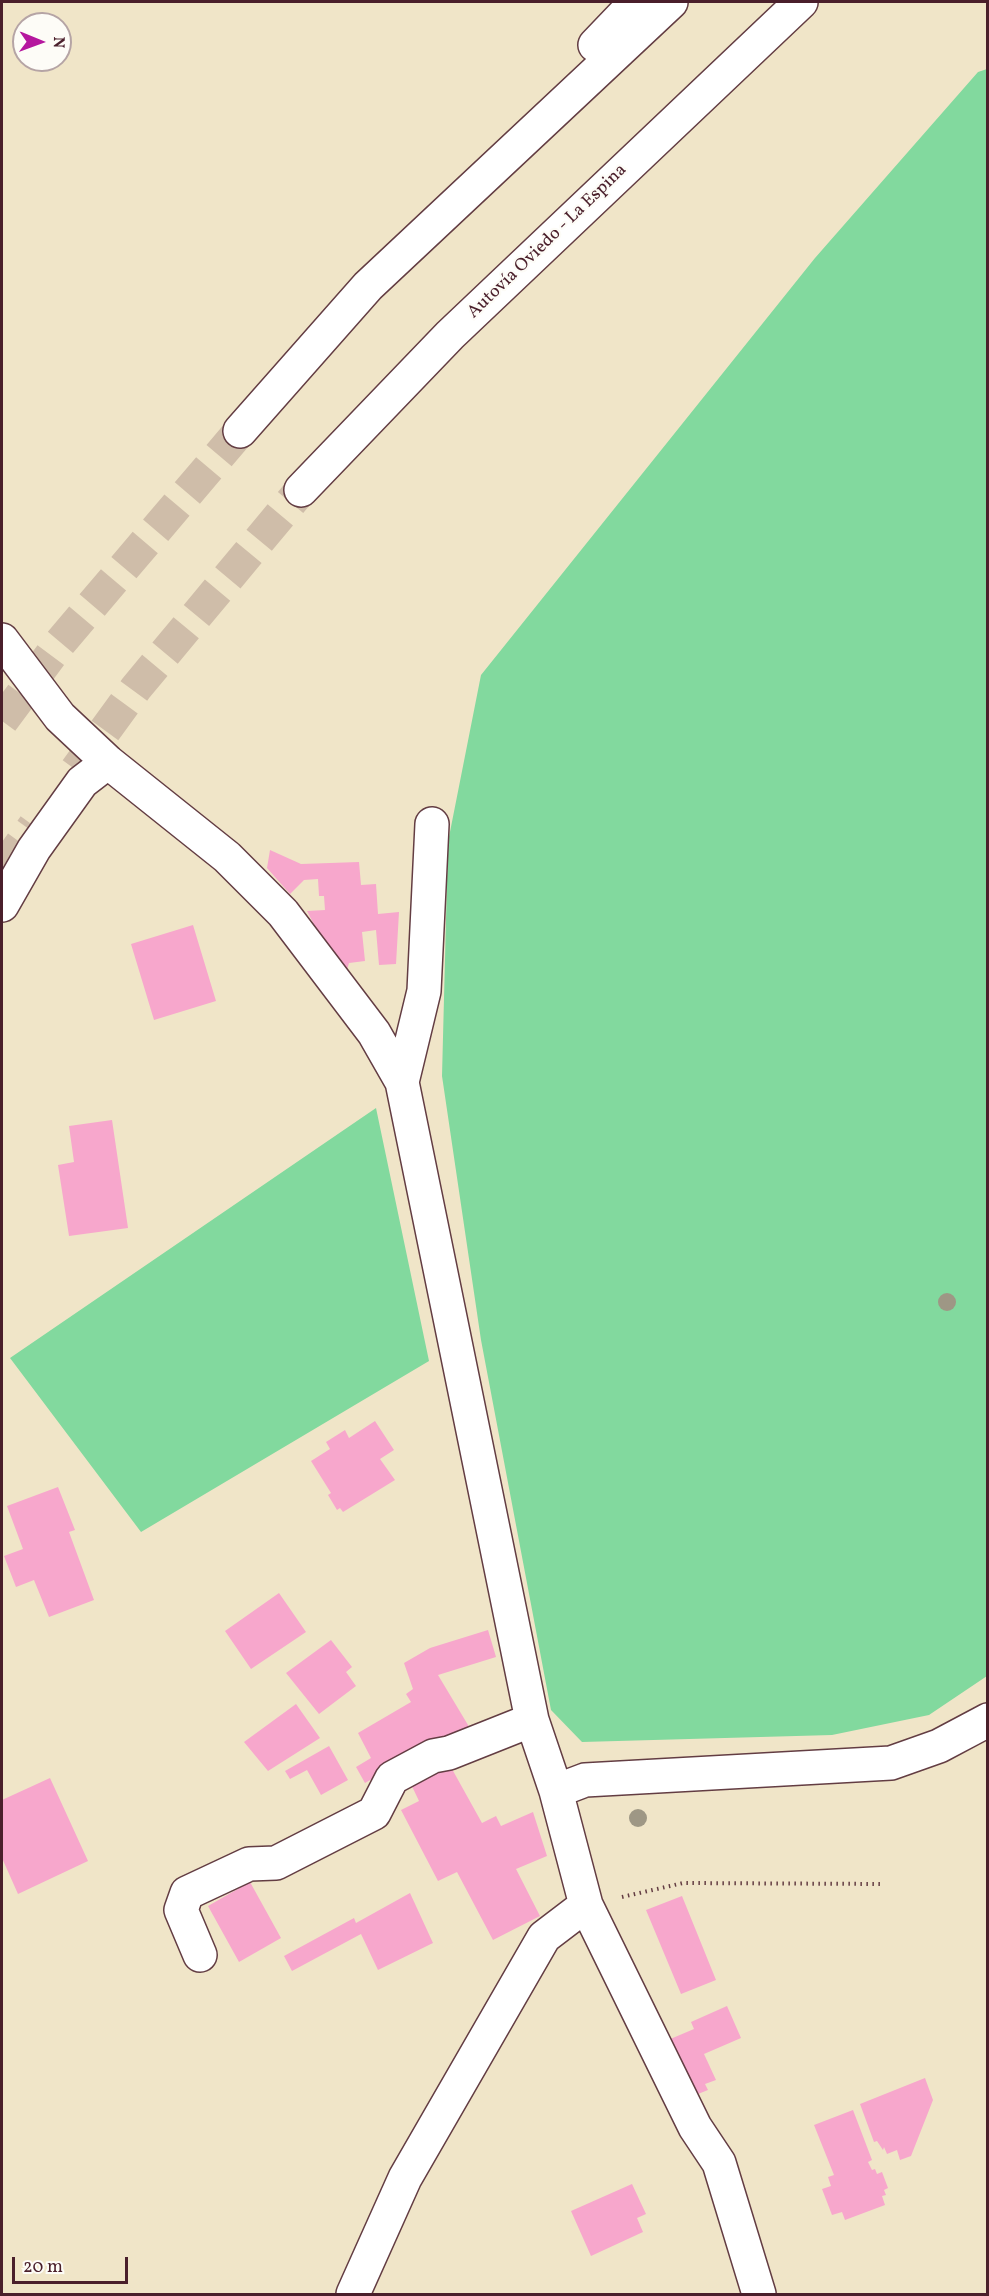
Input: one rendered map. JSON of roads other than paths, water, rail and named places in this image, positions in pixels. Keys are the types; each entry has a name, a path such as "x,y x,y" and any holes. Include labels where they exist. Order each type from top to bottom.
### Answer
{"main road":[{"path":"240,431 368,286 636,2"},
{"path":"368,286 671,2"},
{"name":"Autovía Oviedo - La Espina","path":"301,490 450,335 801,2"},
{"path":"608,185 826,2"},
{"path":"2,640 60,717 108,762 227,857 282,913 374,1033 402,1082 532,1720 556,1791 586,1905 695,2127 719,2163 759,2295"},
{"path":"2,905 34,849 82,783 108,762"},
{"path":"402,1082 424,991 432,824"},
{"path":"200,1955 181,1910 187,1893 249,1864 276,1863 374,1813 392,1778 433,1756 449,1753 532,1720"},
{"path":"556,1791 585,1780 891,1763 939,1746 987,1720"},
{"path":"353,2295 405,2178 544,1936 586,1905"}],"tunnel":[{"path":"2,721 59,644 240,431"},
{"path":"76,770 136,688 301,490"},
{"path":"2,870 34,826"}]}
